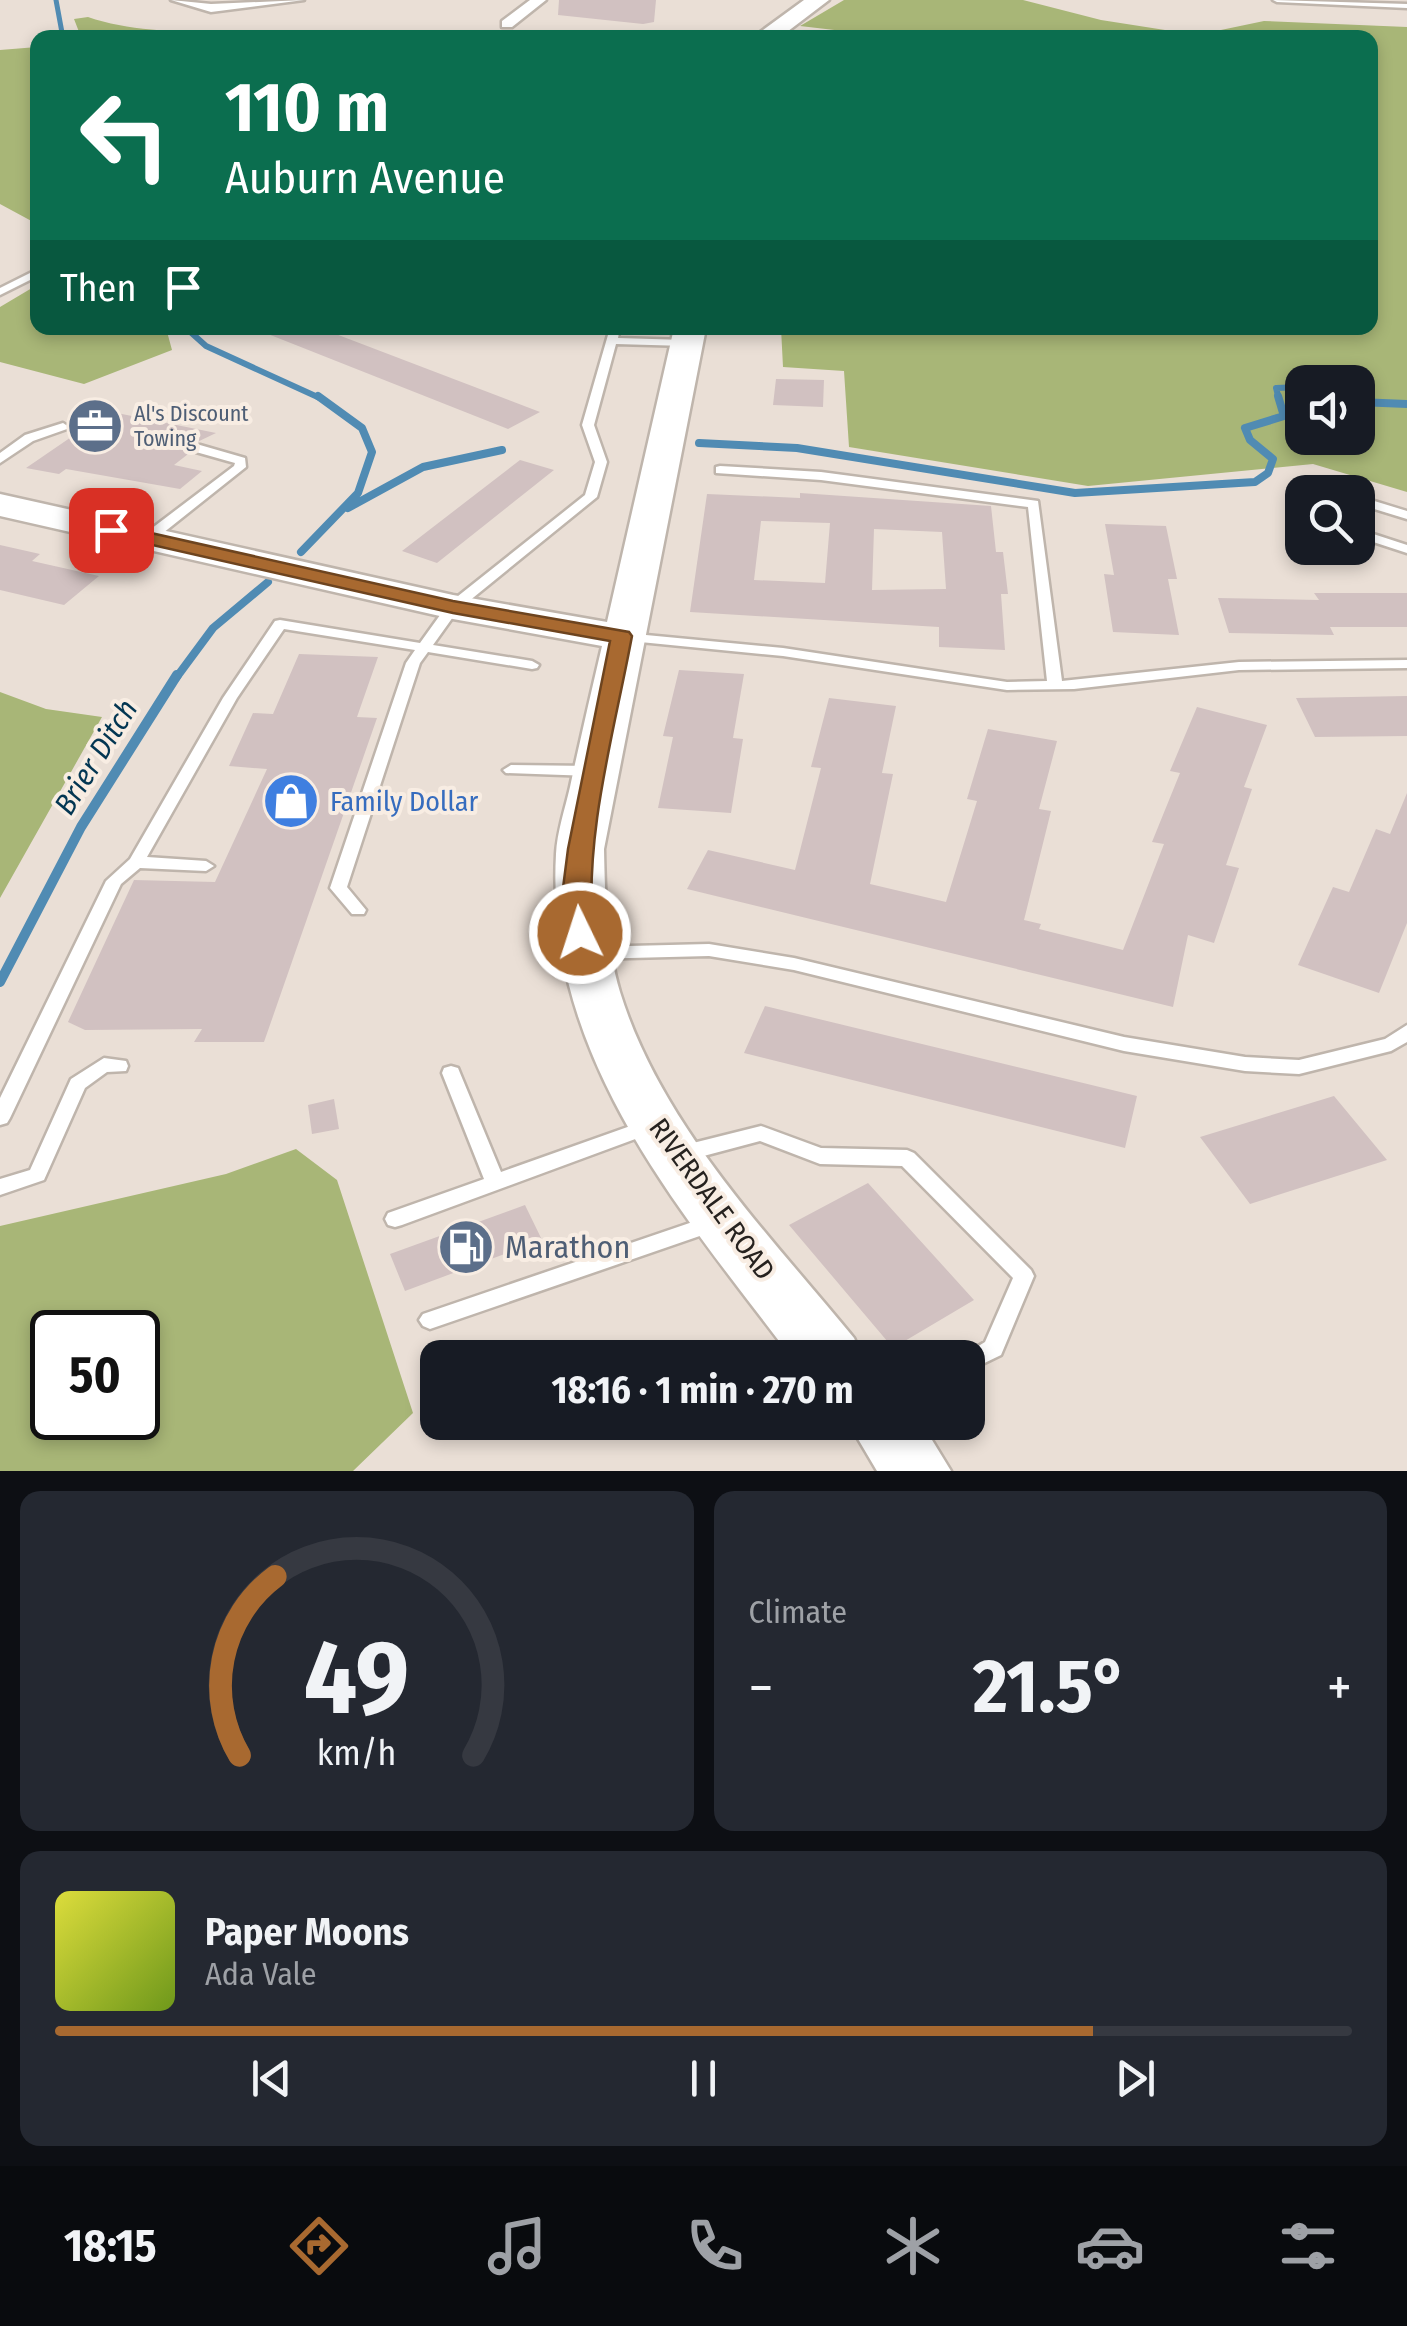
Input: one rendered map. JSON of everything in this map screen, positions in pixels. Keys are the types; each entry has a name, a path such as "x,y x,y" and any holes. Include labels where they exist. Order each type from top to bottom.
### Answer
{"main road":[{"path":"775,30 818,0"},
{"name":"RIVERDALE ROAD","path":"688,335 595,771 576,888 582,953 612,1038 665,1140 817,1340"},
{"path":"0,504 453,607 622,636"},
{"path":"895,1440 918,1471"}],"street":[{"path":"178,0 211,8 297,0"},
{"path":"507,24 539,0"}],"lane":[{"path":"1277,0 1407,10"},
{"path":"0,292 30,276"},
{"path":"358,910 338,888 413,662 453,607 590,497 600,462 588,425 613,335"},
{"path":"0,459 29,438 63,427"},
{"path":"148,538 240,467 240,461 233,456 200,448"},
{"path":"720,470 821,476 1034,504 1055,686"},
{"path":"1375,505 1407,515"},
{"path":"1375,538 1407,548"},
{"path":"0,1118 114,881 136,862 230,698 280,624 532,665"},
{"path":"622,636 783,652 968,682 1055,686 1239,666 1407,664"},
{"path":"511,770 595,771"},
{"path":"136,862 206,866"},
{"path":"582,953 693,950 777,961 1124,1044 1244,1064 1299,1067 1391,1044 1407,1032"},
{"path":"0,1186 37,1175 78,1084 104,1064 119,1066"},
{"path":"450,1072 494,1182"},
{"path":"395,1219 494,1182 665,1140 761,1133 820,1156 907,1158 1024,1276 993,1348 985,1352"},
{"path":"430,1320 722,1220"}],"green space":[{"path":"844,0 1023,0 1101,20 1165,30 834,30 800,26"},
{"path":"88,17 154,30 78,30 74,19"},
{"path":"1264,21 1407,27 1407,492 1375,482 1375,475 1350,475 1313,464 1088,486 849,447 844,371 783,367 781,335 1378,335 1378,30 1221,30"},
{"path":"30,48 30,220 0,204 0,50"},
{"path":"30,289 30,335 168,335 172,350 84,384 0,362 0,307"},
{"path":"0,692 46,709 102,717 0,898"},
{"path":"296,1149 337,1180 413,1413 353,1471 0,1471 0,1226 226,1174"}],"building":[{"path":"559,0 656,0 654,22 558,15"},
{"path":"271,335 338,335 540,412 508,429"},
{"path":"776,379 824,380 823,407 773,405"},
{"path":"117,413 216,433 193,444 192,451 174,465 202,471 180,489 66,469 59,474 26,468 99,418 107,419"},
{"path":"520,460 554,470 437,563 402,551"},
{"path":"800,493 991,506 996,552 1003,552 1008,594 1001,594 1005,650 939,647 939,627 690,612 707,494 800,498","holes":["761,521 830,523 825,583 754,580","874,529 942,532 946,589 872,590"]},
{"path":"1105,524 1166,526 1177,579 1168,579 1179,635 1113,632 1104,574 1114,575"},
{"path":"0,545 40,554 32,561 99,576 64,605 0,590"},
{"path":"1314,593 1407,593 1407,627 1330,627 1334,635 1229,633 1218,598 1319,600"},
{"path":"299,654 378,657 357,717 377,718 264,1042 194,1042 202,1029 85,1030 68,1022 134,880 215,882 267,769 229,766 253,713 273,714"},
{"path":"679,670 744,674 733,738 743,739 731,813 658,808 673,737 663,736"},
{"path":"1407,696 1407,736 1315,737 1296,698"},
{"path":"829,698 896,706 882,773 893,774 870,884 946,902 977,801 967,799 988,729 1057,741 1039,809 1051,811 1024,920 1041,924 1039,929 1123,950 1164,844 1152,842 1180,773 1170,771 1197,707 1267,725 1244,787 1252,789 1226,865 1239,868 1214,943 1188,935 1173,1007 687,889 708,850 795,870 821,768 811,767"},
{"path":"1407,793 1407,923 1379,993 1298,965 1333,887 1349,892 1376,829 1390,834"},
{"path":"765,1006 1137,1096 1125,1148 744,1053"},
{"path":"1334,1096 1387,1160 1250,1204 1200,1137"},
{"path":"334,1099 339,1129 312,1134 308,1105"},
{"path":"868,1183 974,1300 906,1340 886,1340 789,1225"},
{"name":"Marathon","path":"525,1205 542,1240 405,1291 390,1254"}],"waterway":[{"name":"Brier Ditch","path":"56,0 62,30"},
{"name":"Brier Ditch","path":"194,335 206,346 322,399"},
{"path":"1279,399 1276,388 1285,388"},
{"name":"Brier Ditch","path":"301,552 358,493 372,452 362,428 318,396"},
{"path":"699,443 797,448 1075,493 1255,482 1268,473 1273,459 1250,440 1245,428 1284,416 1278,396"},
{"path":"1375,403 1407,404"},
{"path":"348,508 423,467 502,450"},
{"name":"Brier Ditch","path":"176,678 213,628 268,582"},
{"name":"Brier Ditch","path":"0,982 81,827 177,675"}],"place":[{"name":"Al's Discount Towing","path":"95,426"},
{"name":"Family Dollar","path":"291,801"},
{"name":"Marathon","path":"466,1247"}],"route":[{"path":"111,530 453,607 622,636 580,849 576,888 580,933"}]}
